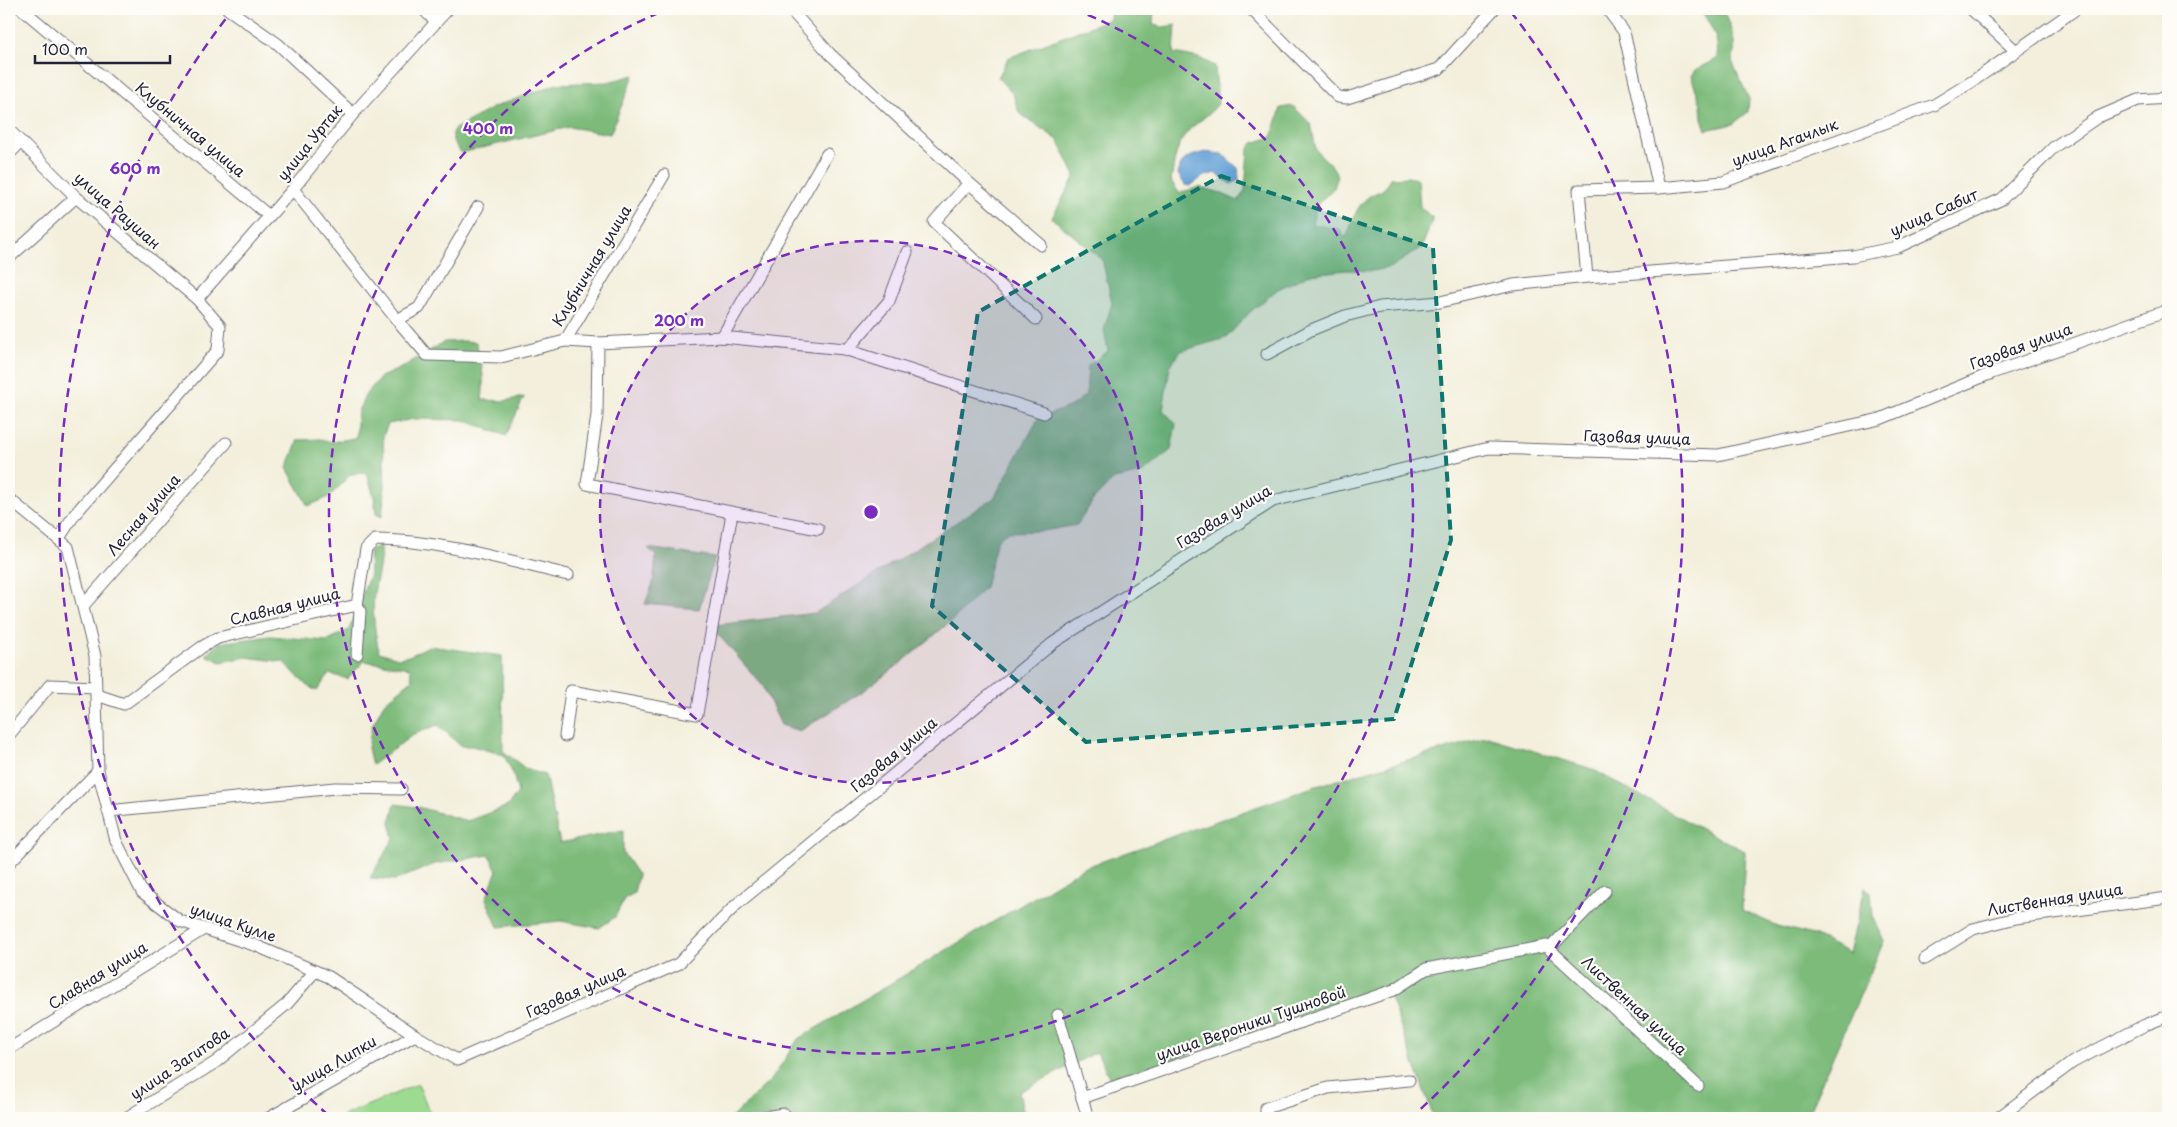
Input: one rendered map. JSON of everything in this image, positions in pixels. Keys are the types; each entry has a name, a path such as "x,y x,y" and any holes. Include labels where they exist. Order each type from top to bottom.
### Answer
{"street":[{"name":"Клубничная улица","path":"22,9 269,216"},
{"path":"228,9 278,44 353,114"},
{"path":"423,9 436,22"},
{"name":"улица Уртак","path":"197,299 293,189 353,114 448,9"},
{"path":"790,9 830,54 969,183 1041,245"},
{"path":"1251,9 1338,97 1347,98 1439,69 1494,9"},
{"path":"1607,9 1624,32 1659,188"},
{"path":"1971,9 2016,52"},
{"name":"улица Агачлык","path":"1587,277 1579,190 1659,188 1723,182 1934,105 2016,52 2076,9"},
{"name":"улица Сабит","path":"1267,354 1312,330 1345,316 1380,307 1440,302 1513,285 1587,277 1853,256 1898,247 2002,199 2054,148 2098,117 2138,100 2168,98"},
{"name":"улица Раушан","path":"9,130 76,197 197,299 220,326 218,350 75,514 58,538"},
{"path":"9,154 21,142"},
{"path":"722,337 827,154"},
{"name":"Клубничная улица","path":"293,189 427,355 501,357 565,341 664,175"},
{"path":"969,183 934,222 1036,319"},
{"path":"9,258 76,197"},
{"path":"398,320 419,308 478,207"},
{"path":"847,350 889,301 907,252"},
{"name":"Газовая улица","path":"457,1060 678,964 737,904 1053,643 1273,501 1489,448 1718,455 1880,419 1992,373 2168,310"},
{"path":"565,341 598,343 722,337 847,350 1044,414"},
{"path":"598,343 597,415 587,484 818,529"},
{"name":"Лесная улица","path":"83,606 226,443"},
{"name":"улица Кулле","path":"9,500 68,547 95,656 98,771 116,842 142,892 180,921 257,946 329,977 415,1035 457,1060"},
{"path":"565,736 571,691 697,714 732,513"},
{"name":"Славная улица","path":"96,691 124,704 202,647 218,638 357,605 366,549 375,540 392,540 458,549 568,575"},
{"path":"357,605 360,611 357,654"},
{"path":"9,734 50,685 96,691"},
{"path":"9,864 98,771"},
{"path":"108,811 336,788 401,789"},
{"path":"1549,949 1605,891"},
{"name":"Лиственная улица","path":"1925,960 1973,929 2016,918 2168,898"},
{"name":"Славная улица","path":"9,1049 204,929"},
{"name":"улица Вероники Тушновой","path":"1082,1098 1394,990 1426,969 1546,946 1549,949"},
{"name":"Лиственная улица","path":"1549,949 1698,1086"},
{"name":"улица Загитова","path":"126,1118 216,1062 287,1004 315,970"},
{"path":"1058,1015 1088,1118"},
{"path":"2003,1117 2073,1062 2145,1025 2168,1016"},
{"name":"улица Липки","path":"269,1118 415,1035"},
{"path":"1266,1118 1266,1108 1328,1088 1409,1080"},
{"path":"756,1118 784,1114 786,1118"}],"highlighted area":[{"path":"1221,176 1433,248 1451,540 1394,719 1086,742 932,606 978,312"}],"green space":[{"path":"1111,9 1154,9 1153,25 1163,27 1176,25 1174,53 1199,58 1215,66 1218,104 1208,115 1189,130 1181,141 1176,154 1171,181 1179,193 1199,187 1218,192 1238,201 1245,190 1248,150 1253,143 1272,137 1281,108 1293,106 1311,124 1316,150 1332,166 1338,176 1334,188 1317,205 1312,224 1339,229 1346,238 1356,213 1362,204 1369,197 1382,190 1391,178 1407,177 1418,179 1420,207 1433,218 1422,247 1392,267 1374,271 1347,270 1310,274 1278,289 1250,312 1226,338 1181,351 1170,366 1163,410 1176,424 1171,450 1142,473 1114,479 1094,499 1077,525 1043,531 1007,532 997,540 985,587 956,617 865,690 800,731 781,725 763,686 717,633 716,625 815,613 994,498 1038,419 1071,406 1086,395 1088,366 1108,351 1104,330 1112,303 1102,259 1052,218 1075,176 1058,140 1019,113 1013,94 998,78 1008,58 1110,19"},
{"path":"1700,9 1722,9 1734,41 1732,61 1749,99 1748,112 1733,124 1706,130 1702,118 1701,104 1691,76 1695,70 1716,59 1717,46 1714,32"},
{"path":"634,75 610,134 569,127 461,153 453,141 453,130 494,107 557,84 608,82"},
{"path":"444,342 476,342 482,371 482,400 504,401 524,397 506,436 464,420 414,419 388,424 383,436 385,486 382,517 376,514 374,497 367,473 351,474 329,497 308,506 287,468 298,440 320,439 331,442 356,438 358,411 366,394 381,377 401,368"},
{"path":"380,547 373,609 379,652 398,658 409,656 429,646 502,656 503,751 526,769 545,775 560,843 623,830 623,853 638,875 634,893 624,899 615,917 599,928 561,921 498,927 486,899 497,870 489,855 435,864 396,880 370,878 394,838 390,822 395,804 418,807 467,821 508,806 518,792 513,774 504,755 472,746 461,746 438,725 414,734 372,765 368,748 372,726 384,703 412,680 410,668 364,661 348,679 329,674 317,691 306,685 284,662 246,657 221,662 206,655 219,643 270,636 326,641 349,630 370,574 369,551"},
{"path":"648,548 715,558 699,609 645,604 653,583 656,556"},
{"path":"1488,737 1592,769 1745,851 1742,910 1777,926 1813,935 1849,953 1865,888 1871,892 1873,916 1884,941 1806,1118 1434,1118 1386,986 1111,1081 1097,1052 1019,1092 1024,1116 1017,1118 731,1118 772,1079 798,1039 1083,868 1313,787"},
{"path":"418,1084 432,1118 338,1118"}],"water":[{"path":"1205,152 1222,154 1238,168 1239,180 1231,184 1215,173 1204,176 1190,186 1185,185 1178,174 1184,160 1190,156"}]}
